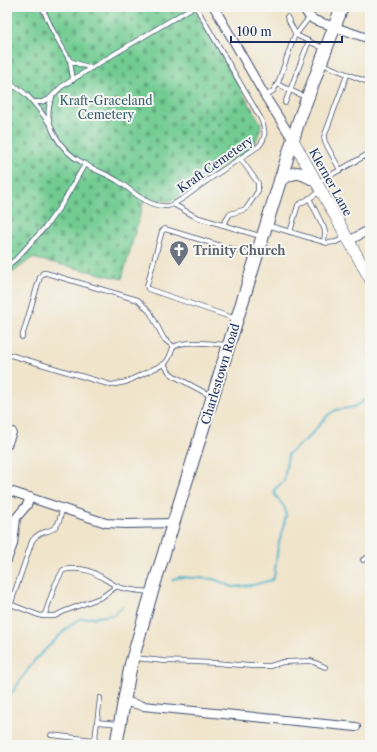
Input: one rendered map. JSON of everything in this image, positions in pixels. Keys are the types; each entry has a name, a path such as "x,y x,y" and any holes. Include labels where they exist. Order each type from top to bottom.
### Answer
{"main road":[{"name":"Charlestown Road","path":"116,745 123,702 133,657 151,592 174,523 293,140 342,7"},
{"path":"280,180 297,172 317,185"}],"street":[{"path":"214,7 265,96 293,140"},
{"path":"303,7 314,20 370,39"},
{"name":"Klerner Lane","path":"293,140 370,279"},
{"path":"348,239 370,229"},
{"path":"7,446 12,432"},
{"path":"7,490 62,509 113,524 174,523"},
{"path":"7,560 13,544 16,518 27,505 30,497"},
{"path":"123,702 143,706 356,727"}],"lane":[{"path":"42,7 53,31 70,61 73,80"},
{"path":"50,124 48,109 52,98 58,90 91,68 193,7"},
{"name":"Kraft Cemetery","path":"7,83 23,91 34,102 65,148 74,157 118,181 152,204 161,206 173,204 259,146 265,137 264,127 196,7"},
{"path":"265,96 273,90 284,73 296,35 310,16 312,7"},
{"path":"287,17 296,35 326,49"},
{"path":"285,103 301,58 309,41"},
{"path":"70,61 91,68"},
{"path":"320,64 370,83"},
{"path":"340,170 324,139 348,75"},
{"path":"277,84 308,98"},
{"path":"34,102 42,102 52,98"},
{"path":"290,232 296,208 308,198 317,185 340,170 370,154"},
{"path":"223,224 230,214 246,209 258,191 258,183 240,158"},
{"path":"7,266 16,259 46,226 62,204 85,164"},
{"path":"308,198 324,228 324,242"},
{"path":"173,204 196,217 223,224 290,232 332,243 348,239"},
{"path":"237,319 148,289 147,286 160,237 163,229 168,229 256,257"},
{"path":"22,337 40,277 46,272 138,300 150,312 164,339 174,347"},
{"path":"7,354 111,386 126,382 164,364 168,361 174,347 178,344 189,343 229,345"},
{"path":"164,364 169,372 174,376 213,397"},
{"path":"7,615 32,541 36,535 54,529 58,524 62,509"},
{"path":"363,560 370,556"},
{"path":"41,616 45,614 54,585 63,570 71,568 83,569 98,574 117,586 151,592"},
{"path":"10,604 41,616 55,616 102,597 117,586"},
{"path":"133,657 164,661 251,666 270,666 283,662 311,661 326,667"},
{"path":"51,735 95,740 100,698"},
{"path":"97,722 119,724"}],"green space":[{"name":"Kraft-Graceland Cemetery","path":"7,7 193,7 261,124 254,146 174,200 164,201 145,197 122,279 32,258 7,277"}],"waterway":[{"path":"172,580 179,577 213,579 233,587 253,585 272,580 274,577 278,547 286,516 285,508 275,495 274,490 284,481 288,454 308,438 328,415 336,410 354,407 370,397"},
{"path":"7,700 34,661 66,629 79,619 113,615 122,607"}],"place":[{"name":"Trinity Church","path":"179,267"}]}
